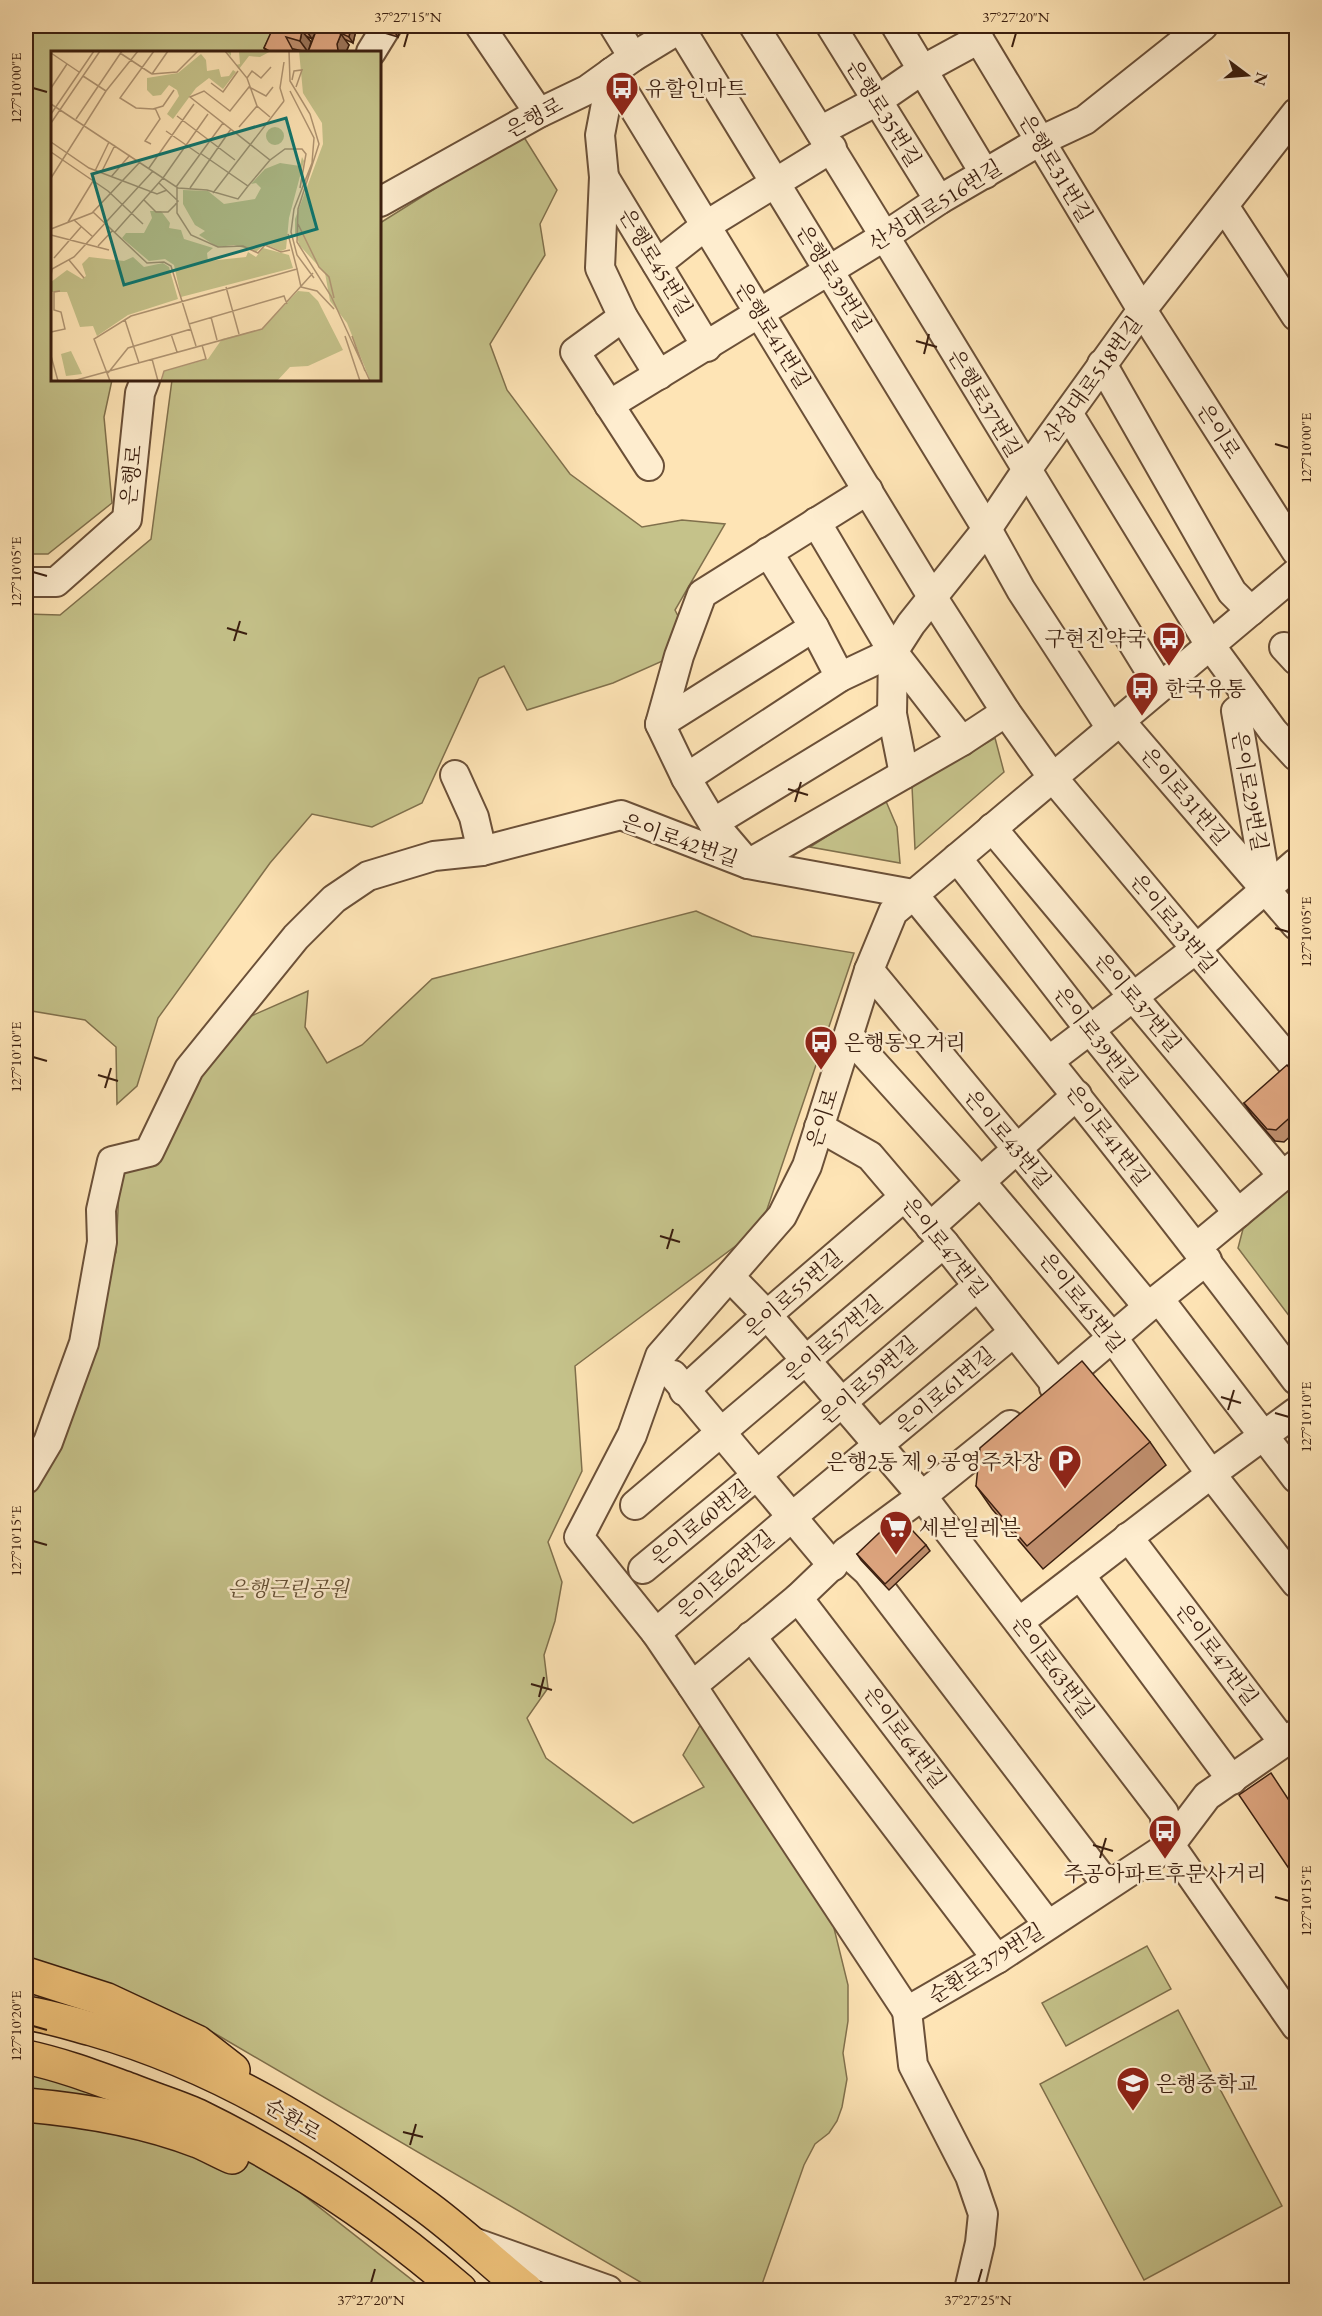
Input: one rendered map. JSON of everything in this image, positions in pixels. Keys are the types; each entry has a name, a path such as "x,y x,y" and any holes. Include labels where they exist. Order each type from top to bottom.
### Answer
{"main road":[{"path":"26,1974 107,2000 197,2042 296,2118"},
{"name":"순환로","path":"26,2013 135,2042 218,2076 296,2118 423,2204 526,2290"},
{"name":"순환로","path":"26,2057 63,2065 197,2116 279,2160 359,2211 430,2264 460,2290"},
{"path":"26,2105 98,2115 197,2141 359,2211"}],"street":[{"path":"372,51 387,26"},
{"path":"480,26 539,113"},
{"name":"은행로41번길","path":"614,26 622,64 705,226 933,598"},
{"name":"은행로","path":"381,201 539,113 587,90 681,26"},
{"name":"은행로39번길","path":"681,26 774,183 830,270 987,529"},
{"name":"은행로37번길","path":"754,26 826,139 1026,471 1160,687"},
{"name":"은행로35번길","path":"831,26 939,200"},
{"path":"896,26 985,174"},
{"name":"산성대로516번길","path":"609,405 707,347 939,200 1040,141 1085,120 1203,26"},
{"path":"657,264 705,226 774,183 876,101 975,32"},
{"name":"은행로31번길","path":"975,32 1142,310"},
{"name":"은행로45번길","path":"622,64 600,135 604,177 600,268 623,317 659,375"},
{"name":"산성대로518번길","path":"893,652 911,624 987,529 1142,310 1294,121"},
{"name":"은행로45번길","path":"604,177 707,347"},
{"path":"1224,206 1296,316"},
{"name":"은이로","path":"1142,310 1296,551"},
{"path":"623,317 575,352 649,466"},
{"path":"1102,364 1242,602"},
{"name":"은행로","path":"26,582 56,582 127,519 140,393 145,381"},
{"path":"1068,413 1210,645"},
{"path":"660,724 679,656 702,594 868,490"},
{"path":"816,522 893,652 962,741"},
{"path":"987,529 1021,590 1115,725"},
{"path":"768,552 814,627 840,677"},
{"name":"은이로","path":"660,1356 782,1216 807,1166 869,970 893,912 1210,645 1242,602 1296,573"},
{"path":"933,598 1006,712 1053,778"},
{"path":"660,724 814,627"},
{"name":"은이로29번길","path":"1210,645 1274,731 1296,756"},
{"path":"686,778 840,677 893,652"},
{"path":"893,652 892,714 904,774"},
{"name":"은이로29번길","path":"1250,700 1236,711 1266,889"},
{"path":"748,864 962,741 1006,712"},
{"path":"713,823 892,714"},
{"name":"은이로42번길","path":"660,724 686,778 713,823 748,864"},
{"name":"은이로31번길","path":"1115,725 1266,889 1296,925"},
{"path":"455,775 474,817 482,851"},
{"name":"은이로33번길","path":"1053,778 1296,1068"},
{"name":"은이로42번길","path":"26,1479 48,1442 84,1343 102,1242 101,1210 112,1161 149,1152 189,1069 296,938 334,899 368,876 434,856 482,851 621,815 748,864 913,894"},
{"name":"은이로37번길","path":"992,828 1134,997 1290,1170"},
{"name":"은이로39번길","path":"957,858 1090,1030 1238,1213"},
{"path":"1050,1060 1196,949 1296,863"},
{"name":"은이로41번길","path":"913,894 1050,1060 1202,1253 1296,1380"},
{"name":"은이로43번길","path":"869,970 1016,1148 1153,1303 1265,1436 1296,1478"},
{"name":"은이로45번길","path":"849,1036 980,1181 1113,1338 1211,1474 1296,1583"},
{"name":"은이로57번길","path":"722,1433 806,1360 937,1235 980,1181 1077,1095"},
{"name":"은이로47번길","path":"819,1127 870,1156 937,1235 1056,1386"},
{"path":"692,1686 798,1598 840,1559 922,1496 1113,1338 1153,1303 1238,1213 1290,1170"},
{"name":"은이로55번길","path":"684,1391 767,1315 904,1197"},
{"name":"은이로63번길","path":"730,1277 767,1315 922,1496 1164,1813 1170,1845"},
{"name":"은이로59번길","path":"757,1475 978,1286"},
{"name":"은이로61번길","path":"793,1516 1014,1332"},
{"path":"660,1356 684,1391 793,1516 840,1559 868,1572 1107,1885"},
{"path":"660,1356 632,1435 579,1537 656,1633 907,2011"},
{"path":"1019,1622 1211,1474 1296,1412"},
{"path":"635,1506 722,1433"},
{"name":"은이로60번길","path":"643,1569 757,1475"},
{"name":"은이로62번길","path":"656,1633 793,1516"},
{"name":"은이로47번길","path":"1128,1537 1290,1738"},
{"path":"1080,1575 1232,1780"},
{"name":"은이로64번길","path":"798,1598 1048,1925"},
{"path":"751,1636 997,1959"},
{"name":"순환로379번길","path":"969,2290 980,2243 982,2214 970,2176 913,2065 907,2011 997,1959 1170,1845 1207,1796 1290,1738"},
{"path":"1170,1845 1296,2026"},
{"path":"462,2238 608,2290"}],"green space":[{"path":"26,26 284,26 272,51 51,51 51,381 112,381 104,417 112,503 48,554 26,554"},
{"path":"522,134 557,190 540,224 545,255 490,344 507,390 570,474 642,527 682,520 725,524 675,610 694,647 613,683 527,710 504,666 479,678 422,803 372,827 312,814 270,863 158,1018 137,1086 117,1104 116,1047 85,1020 26,1010 26,614 60,615 151,539 172,381 381,381 381,222"},
{"path":"995,738 1004,772 915,849 912,786"},
{"path":"885,799 897,827 900,863 810,847"},
{"name":"은행근린공원","path":"696,911 752,936 854,953 761,1227 575,1366 582,1471 548,1542 562,1582 555,1621 544,1655 548,1688 527,1718 546,1758 633,1823 704,1787 683,1755 702,1722 833,1924 848,1985 848,2021 843,2053 847,2079 842,2107 837,2121 829,2133 815,2144 804,2165 760,2290 654,2290 214,2033 145,2001 26,1957 26,1466 69,1427 85,1374 83,1341 116,1252 121,1148 150,1145 199,1039 308,991 305,1027 327,1063 362,1045 432,979"},
{"path":"1296,1181 1296,1325 1238,1248 1243,1229"},
{"path":"1147,1946 1171,1989 1066,2046 1042,2003"},
{"path":"1178,2010 1282,2206 1144,2280 1040,2084"},
{"path":"26,2056 177,2096 425,2290 26,2290"}],"building":[{"path":"291,26 302,31 300,41 286,37 293,51 269,51 264,48 273,28"},
{"path":"318,26 341,34 337,44 338,51 308,51"},
{"path":"325,26 351,26 349,37"},
{"path":"395,26 394,31 381,27"},
{"path":"1287,1065 1296,1076 1296,1112 1276,1130 1267,1129 1244,1103"},
{"name":"은행2동 제 9 공영주차장","path":"1082,1361 1150,1442 1027,1546 976,1486 980,1448"},
{"name":"세븐일레븐","path":"898,1515 926,1545 885,1584 857,1554"},
{"path":"1271,1773 1296,1811 1296,1879 1239,1795"}],"place":[{"name":"유할인마트","path":"622,117"},
{"name":"구현진약국","path":"1169,667"},
{"name":"한국유통","path":"1142,717"},
{"name":"은행동오거리","path":"821,1071"},
{"name":"은행2동 제 9 공영주차장","path":"1065,1490"},
{"name":"세븐일레븐","path":"896,1556"},
{"name":"주공아파트후문사거리","path":"1165,1860"},
{"name":"은행중학교","path":"1133,2112"}]}
